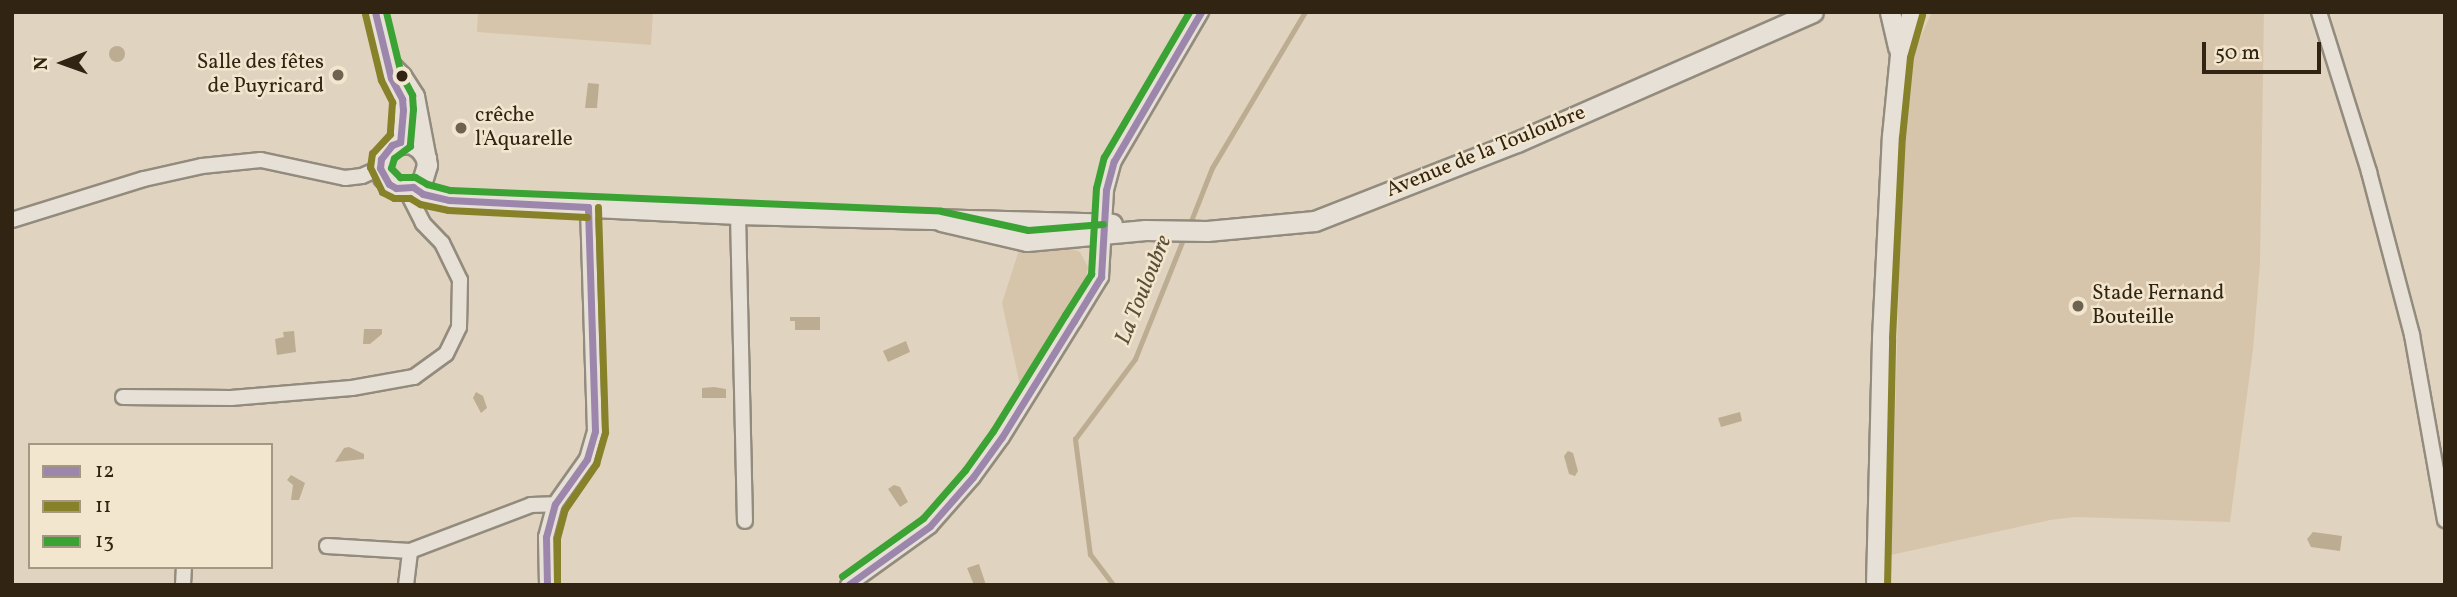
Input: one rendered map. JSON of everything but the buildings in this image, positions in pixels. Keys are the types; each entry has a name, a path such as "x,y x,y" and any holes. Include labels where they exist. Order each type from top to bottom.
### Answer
{"street":[{"path":"375,12 391,78 401,99 404,120 400,142"},
{"path":"848,585 930,526 995,447 1101,276 1106,190 1114,162 1201,12"},
{"name":"Avenue de la Touloubre","path":"410,188 449,200 941,221 1027,241 1104,228 1207,231 1315,221 1517,142 1813,12"},
{"path":"1890,12 1900,55"},
{"path":"1876,585 1882,338 1892,136 1900,55 1912,12"},
{"path":"2319,12 2369,172 2412,335 2445,520"},
{"path":"387,62 401,76 414,96 426,165 410,188"},
{"path":"410,188 388,184 380,168 385,151 400,142 411,143 426,165"},
{"path":"12,220 144,178 202,166 261,160 345,178 362,176 380,168"},
{"name":"Avenue de la Touloubre","path":"426,165 443,186 472,201"},
{"path":"123,397 231,398 352,388 414,377 446,354 459,327 460,280 442,243 423,223 410,188"},
{"path":"547,585 546,537 555,504 587,459 595,430 588,207"},
{"path":"738,214 745,521"},
{"path":"327,546 410,551 531,505 555,504"},
{"path":"406,585 410,551"}],"shaded area":[{"path":"478,12 653,12 651,45 477,32"},
{"name":"Stade Fernand Bouteille","path":"1932,12 2264,12 2260,263 2253,350 2230,522 2075,517 2050,520 1891,555 1905,71"},
{"path":"117,46 125,54 117,62 109,54"},
{"path":"588,83 599,84 597,108 585,108"},
{"path":"1020,247 1069,247 1080,252 1088,267 1085,283 1021,390 1002,303"},
{"path":"790,317 820,317 820,330 795,330 795,321 790,321"},
{"path":"364,329 382,329 382,334 370,344 363,344"},
{"path":"294,331 296,352 277,355 275,339 284,337 283,332"},
{"path":"906,341 910,352 888,362 883,351"},
{"path":"702,388 726,389 726,398 702,398"},
{"path":"476,392 483,396 487,408 481,413 473,398"},
{"path":"1740,412 1742,421 1721,427 1718,418"},
{"path":"349,447 364,454 364,459 335,462 344,448"},
{"path":"1568,451 1573,453 1578,471 1575,476 1569,474 1564,456"},
{"path":"291,475 305,483 299,500 291,500 293,485 287,480"},
{"path":"894,485 900,487 908,502 900,507 888,489"},
{"path":"2313,532 2342,536 2340,551 2311,547 2307,539"},
{"path":"979,564 986,585 974,585 967,568"}],"waterway":[{"name":"La Touloubre","path":"1189,226 1212,168 1305,12"},
{"name":"La Touloubre","path":"1113,585 1090,555 1075,439 1135,359 1184,237"}],"transit line":[{"name":"12","path":"375,12 391,78 402,99 403,110 400,142 392,145 381,159 380,168 389,184 396,188 413,187 423,194 449,200 588,207"},
{"name":"13","path":"386,12 401,74 412,95 410,146 394,158 391,168 400,177 415,177 427,184 450,190 941,211 1028,230 1103,224"},
{"name":"13","path":"842,576 923,518 965,470 993,431 1091,274 1096,188 1104,157 1189,12"},
{"name":"12","path":"848,585 930,526 973,477 1002,437 1074,321 1101,277 1106,190 1114,161 1201,12"},
{"name":"11","path":"365,14 381,80 392,102 390,134 372,153 370,167 382,192 394,198 410,198 420,204 448,210 587,217"},
{"name":"11","path":"1887,585 1892,338 1902,137 1910,57 1922,15"},
{"name":"12","path":"547,585 546,537 555,504 587,459 595,431 588,207"},
{"name":"11","path":"557,585 557,538 565,509 596,464 605,432 598,207"}],"place":[{"name":"Salle des fêtes de Puyricard","path":"338,75"},
{"name":"crêche l'Aquarelle","path":"461,128"},
{"name":"Stade Fernand Bouteille","path":"2078,306"}]}
